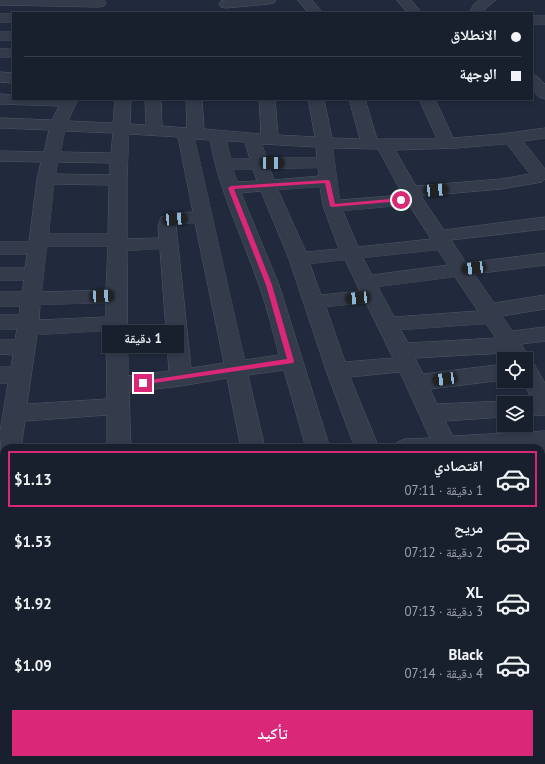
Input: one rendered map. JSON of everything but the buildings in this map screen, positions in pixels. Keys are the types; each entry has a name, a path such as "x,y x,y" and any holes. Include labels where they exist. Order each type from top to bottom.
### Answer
{"street":[{"path":"226,4 269,0"},
{"path":"305,0 315,12"},
{"path":"404,0 414,12"},
{"path":"474,12 489,0"},
{"path":"0,1 98,5"},
{"path":"0,18 12,18"},
{"path":"533,20 545,20"},
{"path":"0,36 12,36"},
{"path":"0,52 12,53"},
{"path":"533,78 545,76"},
{"path":"0,77 12,78"},
{"path":"533,79 545,94"},
{"path":"0,99 12,99"},
{"path":"70,100 58,126 46,179 27,332 10,375 8,430 181,378 291,361"},
{"path":"120,444 116,296 118,180 123,100"},
{"path":"153,100 154,131"},
{"path":"194,100 191,133 203,217 252,444"},
{"path":"267,100 259,164 299,259 337,370 365,444"},
{"path":"316,100 324,142 326,172 332,206 351,254 408,366 445,444"},
{"path":"358,100 377,143 513,348"},
{"path":"427,100 448,143"},
{"path":"0,123 324,142 377,143 448,143 512,139 545,133"},
{"path":"218,135 223,164 269,285 317,444"},
{"path":"332,206 536,178 539,175 538,171 512,139"},
{"path":"0,156 120,158"},
{"path":"223,164 259,164 326,172"},
{"path":"231,188 267,185 326,172"},
{"path":"46,179 118,180"},
{"path":"181,378 167,226 168,221 175,219 203,217"},
{"path":"299,259 351,254 545,223"},
{"path":"0,248 38,244 169,243"},
{"path":"314,302 460,270 545,259"},
{"path":"0,274 34,274"},
{"path":"0,299 116,296"},
{"path":"387,324 490,314 545,302"},
{"path":"0,322 27,332"},
{"path":"0,347 27,332 116,323"},
{"path":"337,370 408,366 513,348 545,334"},
{"path":"408,366 497,372"},
{"path":"533,368 545,366"},
{"path":"533,382 545,404"},
{"path":"533,408 545,407"},
{"path":"430,413 497,410"},
{"path":"465,444 545,440"}],"route":[{"path":"143,383 291,361 269,285 231,188 328,181 332,206 401,200"}]}
